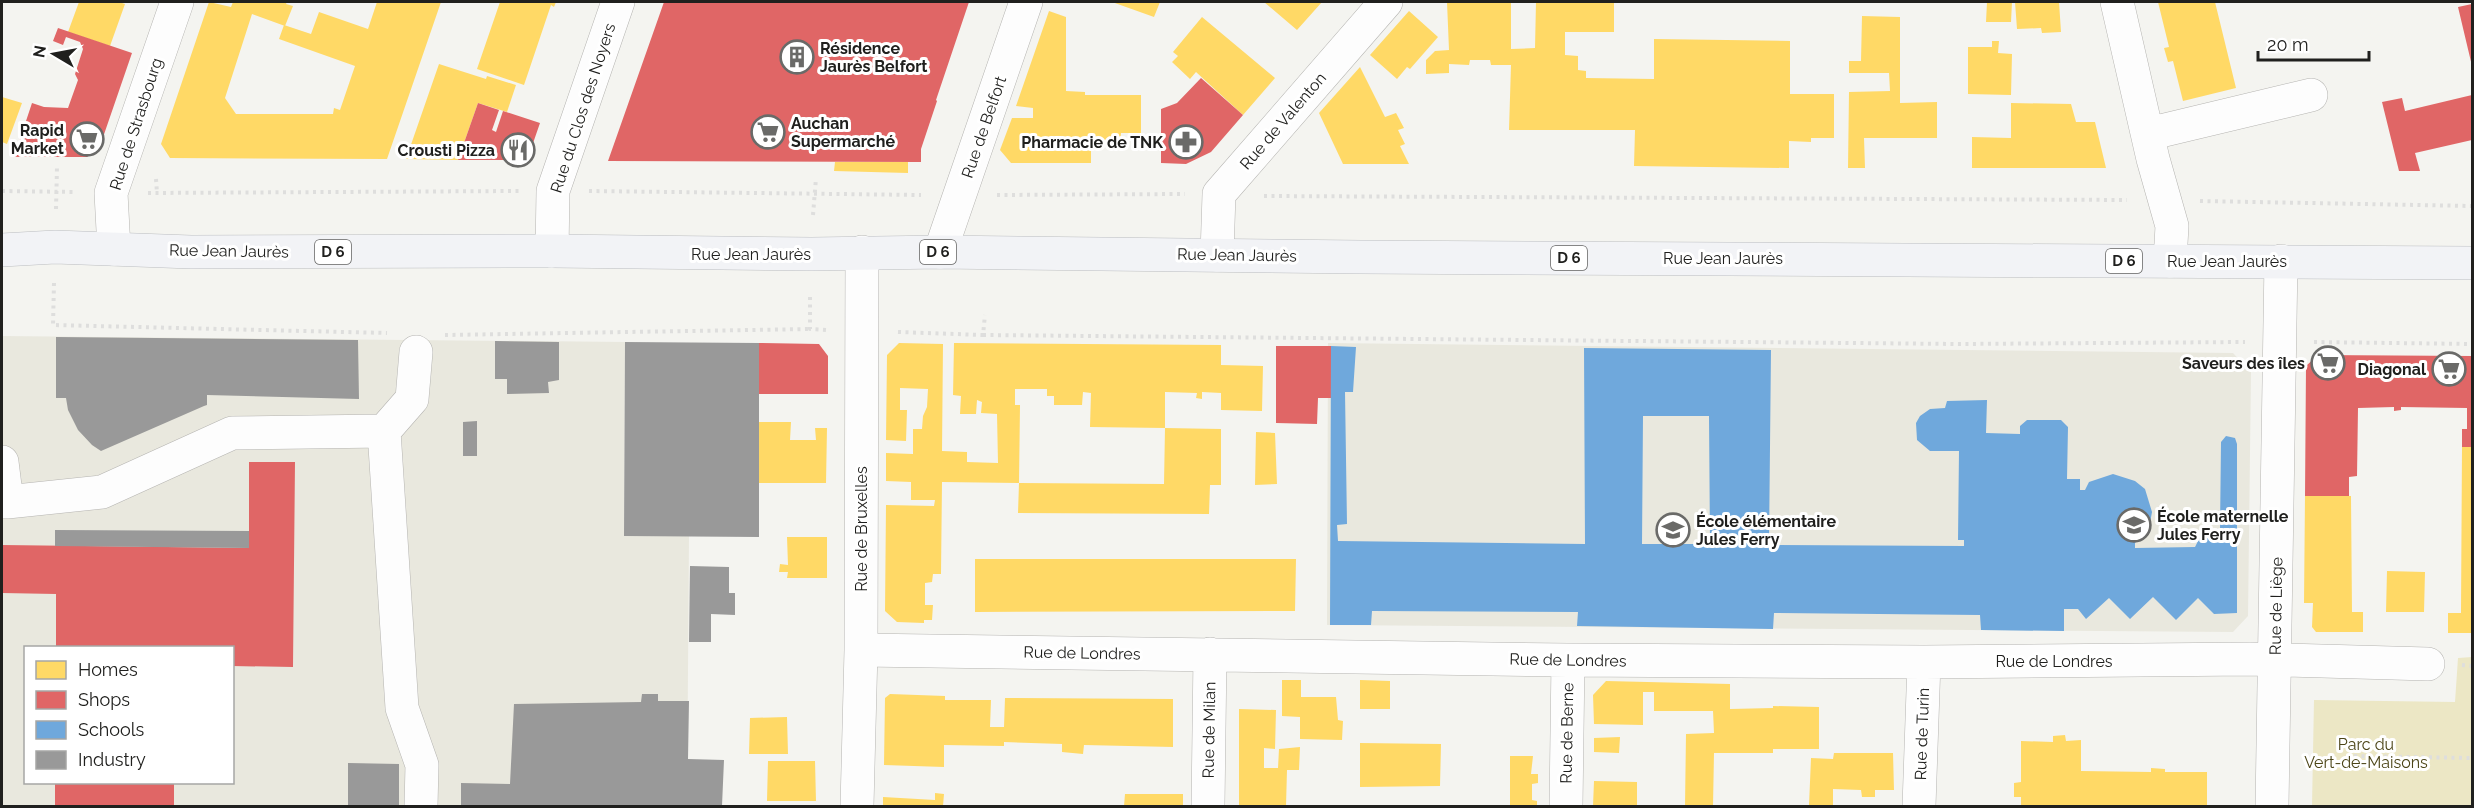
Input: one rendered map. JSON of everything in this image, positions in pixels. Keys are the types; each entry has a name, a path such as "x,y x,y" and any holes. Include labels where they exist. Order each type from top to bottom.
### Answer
{"main road":[{"name":"Rue Jean Jaurès","path":"2,250 31,247 202,252 940,252 2472,263"}],"street":[{"name":"Rue de Strasbourg","path":"114,249 111,193 177,2"},
{"name":"Rue du Clos des Noyers","path":"552,251 553,191 618,2"},
{"name":"Rue de Belfort","path":"940,252 1026,2"},
{"name":"Rue de Valenton","path":"1217,255 1219,194 1386,2"},
{"path":"2117,2 2172,226 2170,261"},
{"path":"2148,134 2311,95"},
{"name":"Rue de Bruxelles","path":"857,807 861,650 862,252"},
{"name":"Rue de Liège","path":"2272,807 2282,261"},
{"path":"416,352 412,399 384,430 402,708 422,765 421,807"},
{"path":"2,462 7,502 102,492 232,433 384,430"},
{"name":"Rue de Londres","path":"861,650 1568,660 1924,662 2275,660 2428,664"},
{"name":"Rue de Milan","path":"1208,807 1210,654"},
{"name":"Rue de Berne","path":"1566,807 1568,660"},
{"name":"Rue de Turin","path":"1919,807 1924,662"}],"path":[{"path":"56,209 57,167"},
{"path":"813,215 816,178"},
{"path":"2,191 85,192"},
{"path":"148,193 521,191"},
{"path":"582,191 929,196"},
{"path":"995,195 1190,194"},
{"path":"1269,196 2165,200 2472,206"},
{"path":"810,297 810,329 831,330"},
{"path":"983,335 986,315"},
{"path":"890,332 983,335 1959,344 2256,341"},
{"path":"2310,342 2472,344"},
{"path":"2354,756 2472,758"}],"shaded area":[{"path":"2,336 625,342 624,536 689,536 687,806 2,806"},
{"name":"École élémentaire Jules Ferry","path":"1328,343 2233,353 2251,372 2248,616 2233,632 1327,625"}],"green space":[{"name":"Parc du Vert-de-Maisons","path":"2472,657 2472,806 2312,806 2314,700 2455,702 2458,658"}],"building: Homes":[{"path":"79,2 125,4 110,46 68,32"},
{"path":"209,2 231,7 233,2 287,2 286,4 293,6 285,25 311,34 319,12 368,29 377,2 441,2 387,159 170,158 161,144","holes":["252,14 284,26 279,39 355,66 340,110 334,108 333,114 236,114 225,98"]},
{"path":"500,2 556,2 554,7 551,5 524,85 477,69"},
{"path":"1112,2 1160,2 1154,17"},
{"path":"1264,2 1322,2 1297,30"},
{"path":"1447,2 1511,2 1511,49 1535,48 1536,2 1614,2 1614,32 1565,32 1565,55 1578,56 1578,70 1586,71 1586,78 1654,79 1654,39 1790,41 1790,94 1834,94 1834,138 1811,138 1811,142 1789,141 1789,168 1634,166 1635,130 1509,130 1511,65 1491,65 1490,60 1470,60 1469,65 1449,64 1449,73 1426,74 1426,60 1435,51 1449,50"},
{"path":"1987,2 2012,2 2011,22 1986,22"},
{"path":"2015,2 2059,2 2061,32 2042,33 2041,28 2017,29"},
{"path":"2158,2 2215,2 2236,88 2183,101 2173,61 2168,62 2164,48 2169,47"},
{"path":"1049,11 1066,17 1066,91 1085,92 1085,95 1141,95 1141,133 1121,133 1120,142 1091,142 1091,163 1011,163 1000,150 1012,118 1033,118 1033,108 1016,106"},
{"path":"1409,11 1438,37 1410,69 1407,67 1397,79 1370,55"},
{"path":"1862,16 1900,17 1900,103 1937,102 1937,138 1864,138 1865,168 1848,168 1849,92 1890,91 1889,73 1849,73 1849,61 1861,61"},
{"path":"1202,17 1275,78 1243,115 1196,72 1190,79 1172,62 1178,56 1173,52"},
{"path":"1992,41 1999,41 1998,53 2012,54 2011,95 1968,94 1968,47 1992,47"},
{"path":"439,64 486,79 487,76 516,85 507,112 478,103 458,160 406,159"},
{"path":"1360,67 1385,117 1396,113 1404,128 1398,130 1405,144 1400,146 1409,164 1343,164 1319,113"},
{"path":"2,97 22,103 7,144 2,142"},
{"path":"2011,103 2071,104 2076,122 2095,122 2106,168 1972,168 1972,137 2011,138"},
{"path":"835,162 908,162 908,173 834,171"},
{"path":"899,343 943,344 942,451 967,452 967,462 998,463 997,414 981,413 982,402 977,400 976,414 960,414 961,396 953,395 954,343 1221,345 1221,365 1263,366 1262,411 1221,410 1221,393 1202,392 1202,399 1196,398 1197,393 1165,392 1165,428 1090,427 1091,393 1083,392 1082,405 1054,405 1054,396 1047,396 1047,389 1015,389 1015,405 1020,405 1019,483 942,482 941,574 933,574 932,582 925,583 925,605 933,605 932,620 924,620 924,623 897,622 885,611 886,505 934,506 935,500 911,500 911,482 886,481 886,453 913,454 913,429 922,429 923,416 927,407 928,389 900,388 900,410 907,410 906,441 886,440 887,355"},
{"path":"759,422 791,422 790,440 816,440 815,428 827,428 826,483 759,483"},
{"path":"1165,428 1221,429 1221,485 1210,485 1209,514 1018,513 1019,483 1164,484"},
{"path":"1256,432 1275,433 1277,484 1255,485"},
{"path":"2462,447 2472,447 2472,633 2448,633 2448,613 2461,613"},
{"path":"2305,496 2351,496 2352,612 2363,612 2363,632 2316,632 2312,627 2313,603 2304,603"},
{"path":"787,537 827,537 827,578 787,578 788,572 779,572 780,564 788,565"},
{"path":"975,559 1296,559 1295,611 975,612"},
{"path":"2387,571 2425,572 2424,612 2386,612"},
{"path":"1282,680 1301,680 1301,697 1336,697 1338,720 1343,721 1342,740 1300,739 1300,717 1282,716"},
{"path":"1360,680 1390,681 1390,709 1360,709"},
{"path":"1606,681 1730,684 1730,709 1773,708 1773,706 1819,707 1819,749 1773,749 1773,753 1714,753 1713,806 1685,806 1686,734 1714,733 1713,711 1654,711 1654,692 1643,692 1643,725 1594,724 1593,695"},
{"path":"890,694 945,696 945,700 991,700 990,727 1004,727 1005,698 1173,699 1173,747 1084,745 1083,754 1062,752 1062,744 1004,742 1004,746 944,745 944,767 884,765 885,698"},
{"path":"1239,709 1276,710 1275,749 1264,748 1264,768 1278,768 1279,749 1300,747 1299,770 1287,770 1286,806 1239,806"},
{"path":"787,717 788,754 749,754 750,718"},
{"path":"2065,735 2066,741 2081,740 2081,771 2151,772 2151,768 2165,769 2165,772 2207,772 2207,806 2021,806 2021,797 2014,797 2014,783 2021,782 2021,741 2053,742 2053,736"},
{"path":"1620,737 1619,753 1594,752 1594,738"},
{"path":"1360,743 1441,744 1440,786 1360,787"},
{"path":"1834,753 1893,753 1894,790 1875,790 1875,797 1862,797 1861,790 1833,789 1833,806 1809,806 1811,758 1833,759"},
{"path":"1510,756 1533,756 1531,774 1538,774 1538,783 1532,784 1532,800 1537,801 1537,806 1510,806"},
{"path":"768,761 815,761 816,801 767,801"},
{"path":"1594,781 1637,782 1637,806 1593,806"},
{"path":"935,793 944,794 943,806 883,806 883,797 935,800"},
{"path":"1125,794 1183,794 1183,806 1124,806"}],"building: Shops":[{"name":"Résidence Jaurès Belfort","path":"664,2 969,2 921,149 921,162 608,161"},
{"path":"2472,4 2472,66 2458,7"},
{"path":"58,28 132,53 100,146 87,157 14,157 32,103 44,107 68,108 78,80 75,74 83,49 80,42 66,37 63,45 53,41"},
{"path":"1201,78 1243,115 1211,152 1186,164 1161,163 1161,109 1177,103"},
{"path":"2472,95 2472,140 2415,153 2420,171 2399,171 2382,102 2402,98 2405,111"},
{"path":"478,103 499,110 492,130 496,132 503,111 540,123 531,149 519,160 458,160"},
{"path":"759,343 819,344 828,356 828,394 759,394"},
{"path":"1276,346 1331,346 1332,398 1318,398 1317,424 1276,423"},
{"path":"2318,355 2472,356 2472,447 2462,447 2462,429 2467,429 2467,408 2401,407 2401,410 2394,411 2394,407 2358,408 2357,476 2349,477 2349,496 2305,496 2306,366"},
{"path":"249,462 295,462 293,667 234,666 234,646 56,646 56,594 2,593 2,545 249,548"},
{"path":"55,784 174,784 174,806 55,806"}],"building: Schools":[{"path":"1331,346 1356,347 1353,392 1345,392 1347,524 1337,525 1338,541 1585,544 1584,348 1771,350 1769,545 1964,546 1964,540 1958,540 1959,451 1930,451 1917,440 1916,423 1920,416 1930,409 1945,408 1947,401 1987,400 1986,433 2020,434 2020,426 2027,420 2061,420 2068,427 2067,479 2080,479 2080,490 2085,490 2089,482 2113,474 2135,481 2145,489 2152,512 2149,528 2135,543 2135,548 2195,547 2201,535 2207,531 2220,530 2221,442 2226,436 2235,438 2237,444 2237,613 2214,614 2198,598 2176,620 2153,597 2130,619 2109,598 2086,619 2078,609 2064,609 2064,631 1981,630 1980,615 1774,613 1773,629 1577,626 1578,612 1372,611 1371,625 1330,625","holes":["1643,416 1709,416 1710,544 1642,544"]}],"building: Industry":[{"path":"56,337 358,340 359,399 207,395 207,405 101,451 78,430 68,410 66,398 56,398"},
{"path":"495,341 559,342 559,380 548,382 549,393 507,394 507,379 495,379"},
{"path":"625,342 759,343 759,537 624,536"},
{"path":"477,421 477,456 463,456 463,422"},
{"path":"55,530 249,531 249,548 55,546"},
{"path":"690,566 729,567 729,593 735,593 735,615 711,614 711,642 689,642"},
{"path":"642,694 658,694 658,701 689,701 688,759 724,760 722,806 461,806 461,783 510,784 514,704 641,702"},
{"path":"348,763 399,764 399,806 348,806"}],"place":[{"name":"Résidence Jaurès Belfort","path":"797,57"},
{"name":"Auchan Supermarché","path":"768,132"},
{"name":"Rapid Market","path":"87,139"},
{"name":"Pharmacie de TNK","path":"1186,142"},
{"name":"Crousti Pizza","path":"518,150"},
{"name":"Saveurs des îles","path":"2328,363"},
{"name":"Diagonal","path":"2449,369"},
{"name":"École maternelle Jules Ferry","path":"2134,525"},
{"name":"École élémentaire Jules Ferry","path":"1673,530"}]}
